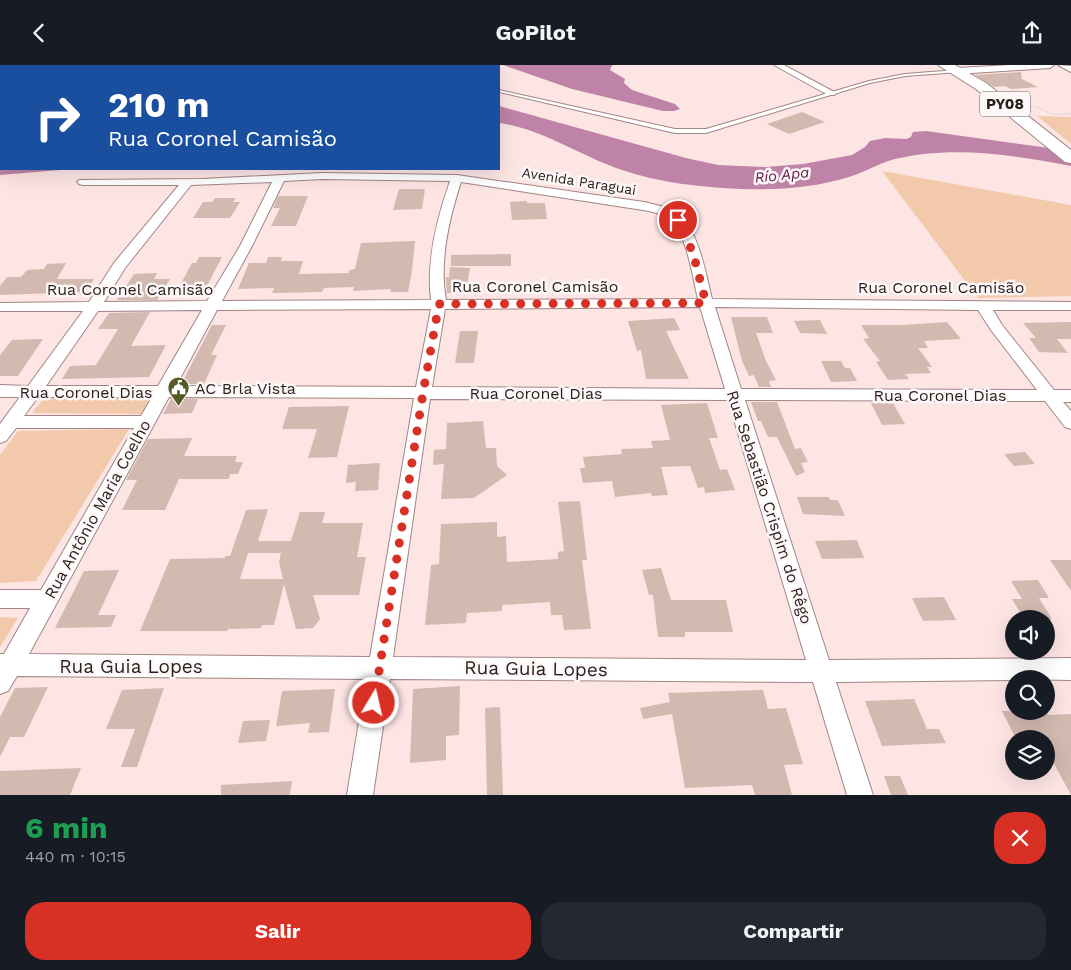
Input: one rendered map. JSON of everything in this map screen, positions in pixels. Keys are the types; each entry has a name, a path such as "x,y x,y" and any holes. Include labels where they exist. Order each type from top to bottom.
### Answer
{"highway":[{"name":"PY08","path":"951,68 994,95 1071,158"}],"street":[{"path":"778,65 831,93"},
{"path":"951,68 1050,65"},
{"path":"1062,65 1071,69"},
{"name":"Avenida Paraguai","path":"83,182 188,182 280,177 365,176 457,178 644,206 660,210 678,220"},
{"name":"Rua Antônio Maria Coelho","path":"3,671 47,599 246,247 280,177"},
{"path":"360,795 423,393 439,304 436,284 439,249 447,207 457,178"},
{"path":"0,437 138,241 188,182"},
{"name":"Rua Sebastião Crispim do Rêgo","path":"678,220 693,253 706,303 860,795"},
{"name":"Rua Coronel Camisão","path":"0,307 706,303 1071,306"},
{"path":"983,305 996,327 1071,423"},
{"name":"Rua Coronel Dias","path":"0,391 1071,396"},
{"name":"Rua Coronel Dias","path":"12,422 146,422"},
{"path":"0,599 47,599"},
{"name":"Rua Guia Lopes","path":"3,671 380,667 822,671 1071,669"}],"lane":[{"path":"500,91 675,131 692,132 706,131 869,82 951,68"}],"path":[{"path":"1025,106 1040,108 1051,114 1071,114"}],"shaded area":[{"path":"1037,116 1071,117 1071,144"},
{"path":"882,171 1071,205 1071,296 978,298"},
{"path":"45,397 151,397 141,414 32,413"},
{"path":"129,429 36,581 0,583 0,455 18,431"},
{"path":"0,617 18,618 0,647"}],"water":[{"path":"503,65 612,65 610,70 625,79 624,83 632,90 675,104 680,109 663,111 572,89"},
{"name":"Río Apa","path":"500,106 686,158 718,165 766,167 803,164 852,155 865,147 870,141 885,138 906,139 911,137 913,132 926,131 1071,151 1071,166 1005,155 961,152 939,153 895,159 849,177 809,186 755,189 696,186 651,178 622,170 546,137 515,126 500,123"},
{"path":"0,170 61,170 0,175"}],"building":[{"path":"1021,72 1022,78 1020,78 1038,87 1011,89 1005,86 994,87 975,75"},
{"path":"802,112 825,122 789,134 767,124"},
{"path":"399,189 425,189 422,209 393,210"},
{"path":"278,196 308,196 296,226 271,226 280,208 273,208"},
{"path":"215,198 236,198 233,202 240,202 230,218 193,218 203,202 212,202"},
{"path":"527,201 527,203 545,203 547,219 512,220 510,202"},
{"path":"415,241 408,292 390,292 391,289 353,291 354,287 324,288 322,292 272,293 274,288 238,289 249,263 266,263 268,257 282,257 281,261 303,261 299,274 349,273 349,270 355,269 361,243"},
{"path":"511,254 511,266 451,266 451,255"},
{"path":"199,257 222,257 206,288 178,289 192,263 196,263"},
{"path":"66,263 57,279 94,279 85,292 0,295 0,286 7,277 21,277 27,270 44,269 47,264"},
{"path":"450,267 470,268 466,293 447,293 446,277 449,277"},
{"path":"157,273 154,279 170,279 157,300 117,300 134,274"},
{"path":"150,312 131,346 166,345 149,377 62,379 70,366 96,365 118,329 98,329 109,313"},
{"path":"731,317 767,317 773,333 756,333 766,361 776,380 769,381 771,387 759,387 754,375 749,376 742,361"},
{"path":"674,318 680,330 666,331 689,379 646,379 641,350 637,351 628,321"},
{"path":"820,320 827,334 800,333 794,321"},
{"path":"947,322 961,339 924,341 928,348 918,348 932,367 927,367 931,373 905,374 909,379 888,380 876,362 880,361 863,339 869,338 861,325 903,325"},
{"path":"1071,322 1071,339 1057,339 1068,353 1039,352 1029,338 1036,338 1023,323"},
{"path":"212,325 226,325 211,355 217,355 204,384 181,384"},
{"path":"460,331 478,331 474,363 455,363"},
{"path":"43,339 18,376 0,376 0,355 12,340"},
{"path":"821,361 841,361 845,368 850,368 857,381 831,382"},
{"path":"171,399 198,399 192,413 163,414"},
{"path":"751,402 777,402 795,449 801,448 808,462 801,463 805,472 796,476 777,437 768,437 761,421 758,421"},
{"path":"707,403 718,438 709,438 720,470 727,469 735,490 705,493 704,487 698,488 690,466 661,467 668,495 652,496 651,493 615,497 612,481 583,483 580,468 585,468 583,457 622,454 621,449 653,448 651,441 670,440 661,405"},
{"path":"871,403 893,403 905,424 882,425"},
{"path":"349,406 337,457 308,458 317,429 282,429 289,407"},
{"path":"483,421 486,448 496,448 497,466 507,475 474,498 441,499 444,464 433,465 434,450 446,449 447,423"},
{"path":"192,438 184,456 237,456 235,462 243,462 238,474 230,474 229,479 179,479 165,510 122,510 137,480 126,480 148,439"},
{"path":"1025,452 1035,464 1014,466 1004,454"},
{"path":"380,463 378,490 355,491 356,482 346,483 348,465"},
{"path":"797,497 829,497 830,500 838,500 845,516 803,514"},
{"path":"580,501 587,560 582,560 591,629 564,630 562,615 551,615 550,602 502,605 502,611 467,613 466,623 425,625 431,565 439,564 441,524 497,522 497,537 506,536 507,562 558,559 558,552 564,551 558,502"},
{"path":"268,509 258,541 291,541 300,512 325,512 322,523 363,523 357,557 366,557 359,595 313,595 320,619 313,628 296,629 284,584 274,625 262,625 261,628 228,629 227,631 140,631 170,559 225,558 225,556 230,556 246,510","holes":["248,553 281,553 279,562 283,579 240,579"]},
{"path":"857,540 864,558 822,559 815,541"},
{"path":"1050,560 1071,560 1071,591"},
{"path":"661,568 671,600 726,600 733,632 685,632 685,637 658,637 653,595 649,595 642,570"},
{"path":"119,570 98,615 116,615 111,627 55,628 84,571"},
{"path":"1038,580 1049,598 1039,598 1046,610 1019,610 1012,599 1022,599 1011,581"},
{"path":"944,597 956,620 923,621 912,598"},
{"path":"460,686 459,735 446,736 446,760 410,763 413,689"},
{"path":"48,687 24,737 10,737 0,757 0,717 15,688"},
{"path":"164,688 137,767 121,767 135,729 106,729 122,690"},
{"path":"335,689 329,732 308,733 310,723 276,726 282,691"},
{"path":"763,690 768,709 786,708 803,764 784,765 792,795 755,795 752,785 685,788 672,714 643,719 640,708 670,702 668,693"},
{"path":"914,699 927,729 939,729 946,743 882,746 865,701"},
{"path":"500,707 503,795 487,795 485,708"},
{"path":"1071,714 1071,795 1055,766 1055,730 1012,730 1006,720 1055,720 1055,715"},
{"path":"270,720 266,741 238,743 243,721"},
{"path":"81,768 70,795 0,795 0,771"},
{"path":"884,776 900,776 908,795 891,795"},
{"path":"292,781 290,795 221,795 221,785"}],"place":[{"name":"AC Brla Vista","path":"179,407"}],"route":[{"path":"374,703 439,304 706,303 693,253 687,236 678,220"}]}
